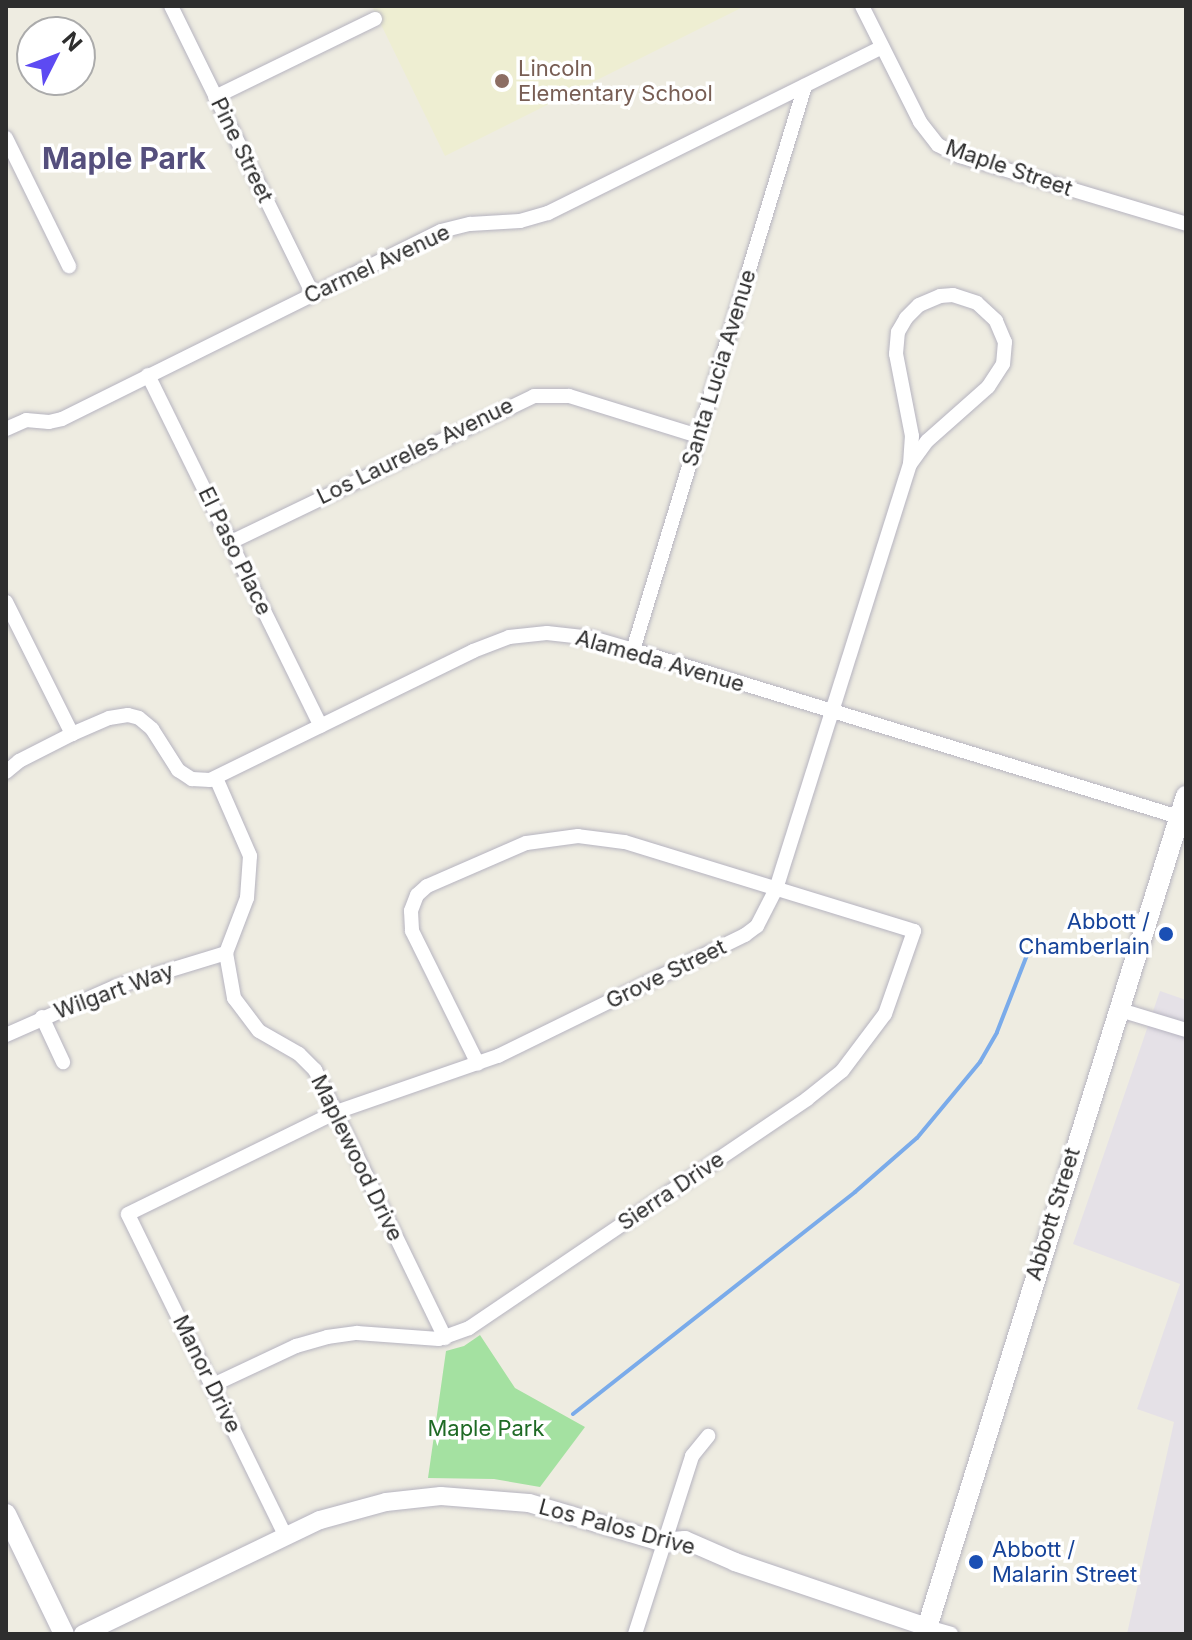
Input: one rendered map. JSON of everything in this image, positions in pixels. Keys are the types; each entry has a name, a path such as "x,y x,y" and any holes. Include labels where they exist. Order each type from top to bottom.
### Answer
{"main road":[{"name":"Abbott Street","path":"926,1630 1117,1009 1186,796"},
{"path":"6,1514 64,1634"}],"street":[{"name":"Pine Street","path":"171,6 313,294"},
{"name":"Maple Street","path":"862,6 920,122 938,145 960,156 1186,224"},
{"path":"215,97 375,19"},
{"name":"Carmel Avenue","path":"6,429 26,420 55,422 441,231 470,224 520,221 548,213 882,47"},
{"name":"Santa Lucia Avenue","path":"633,650 805,86"},
{"path":"6,138 69,266"},
{"name":"Grove Street","path":"128,1214 336,1112 478,1064 745,935 762,920 776,889 910,464 910,419 896,354 902,325 912,311 929,299 953,295 966,298 977,303 996,321 1005,342 1003,364 988,387 938,429 910,464"},
{"name":"El Paso Place","path":"148,375 321,726"},
{"name":"Los Laureles Avenue","path":"231,542 534,396 569,396 698,436"},
{"path":"910,419 923,431 938,429"},
{"path":"6,602 72,734"},
{"name":"Alameda Avenue","path":"216,778 509,637 568,634 633,650 1179,817"},
{"path":"6,772 19,761 72,734 109,718 135,716 152,729 178,770 192,779 216,778 243,834 250,866 247,898 226,953"},
{"path":"478,1064 412,931 413,902 427,886 526,843 578,836 624,842 776,889"},
{"name":"Sierra Drive","path":"213,1385 296,1346 342,1334 445,1338 469,1328 807,1099 842,1071 873,1033 902,974 914,931 776,889"},
{"name":"Wilgart Way","path":"6,1035 115,987 226,953"},
{"name":"Maplewood Drive","path":"226,953 229,983 240,1010 259,1031 307,1061 336,1112 445,1338"},
{"path":"1117,1009 1186,1030"},
{"path":"42,1017 63,1062"},
{"name":"Manor Drive","path":"128,1214 285,1535"},
{"path":"635,1634 661,1542 692,1456 708,1436"},
{"name":"Los Palos Drive","path":"83,1634 285,1535 366,1506 451,1496 529,1503 661,1542 685,1540 735,1562 926,1630"},
{"path":"926,1630 951,1634"}],"shaded area":[{"name":"Lincoln Elementary School","path":"372,6 745,6 445,156"},
{"path":"1160,991 1186,1000 1186,1634 1127,1634 1174,1422 1137,1409 1180,1284 1073,1244"}],"green space":[{"name":"Maple Park","path":"480,1335 515,1388 585,1427 540,1487 494,1479 428,1478 446,1351 464,1346"}],"waterway":[{"path":"573,1414 855,1192 917,1138 980,1062 997,1032 1029,950"}],"place":[{"name":"Lincoln Elementary School","path":"502,81"},
{"name":"Abbott / Chamberlain","path":"1166,934"},
{"name":"Abbott / Malarin Street","path":"976,1562"}],"district":[{"name":"Maple Park","path":"124,158"}]}
